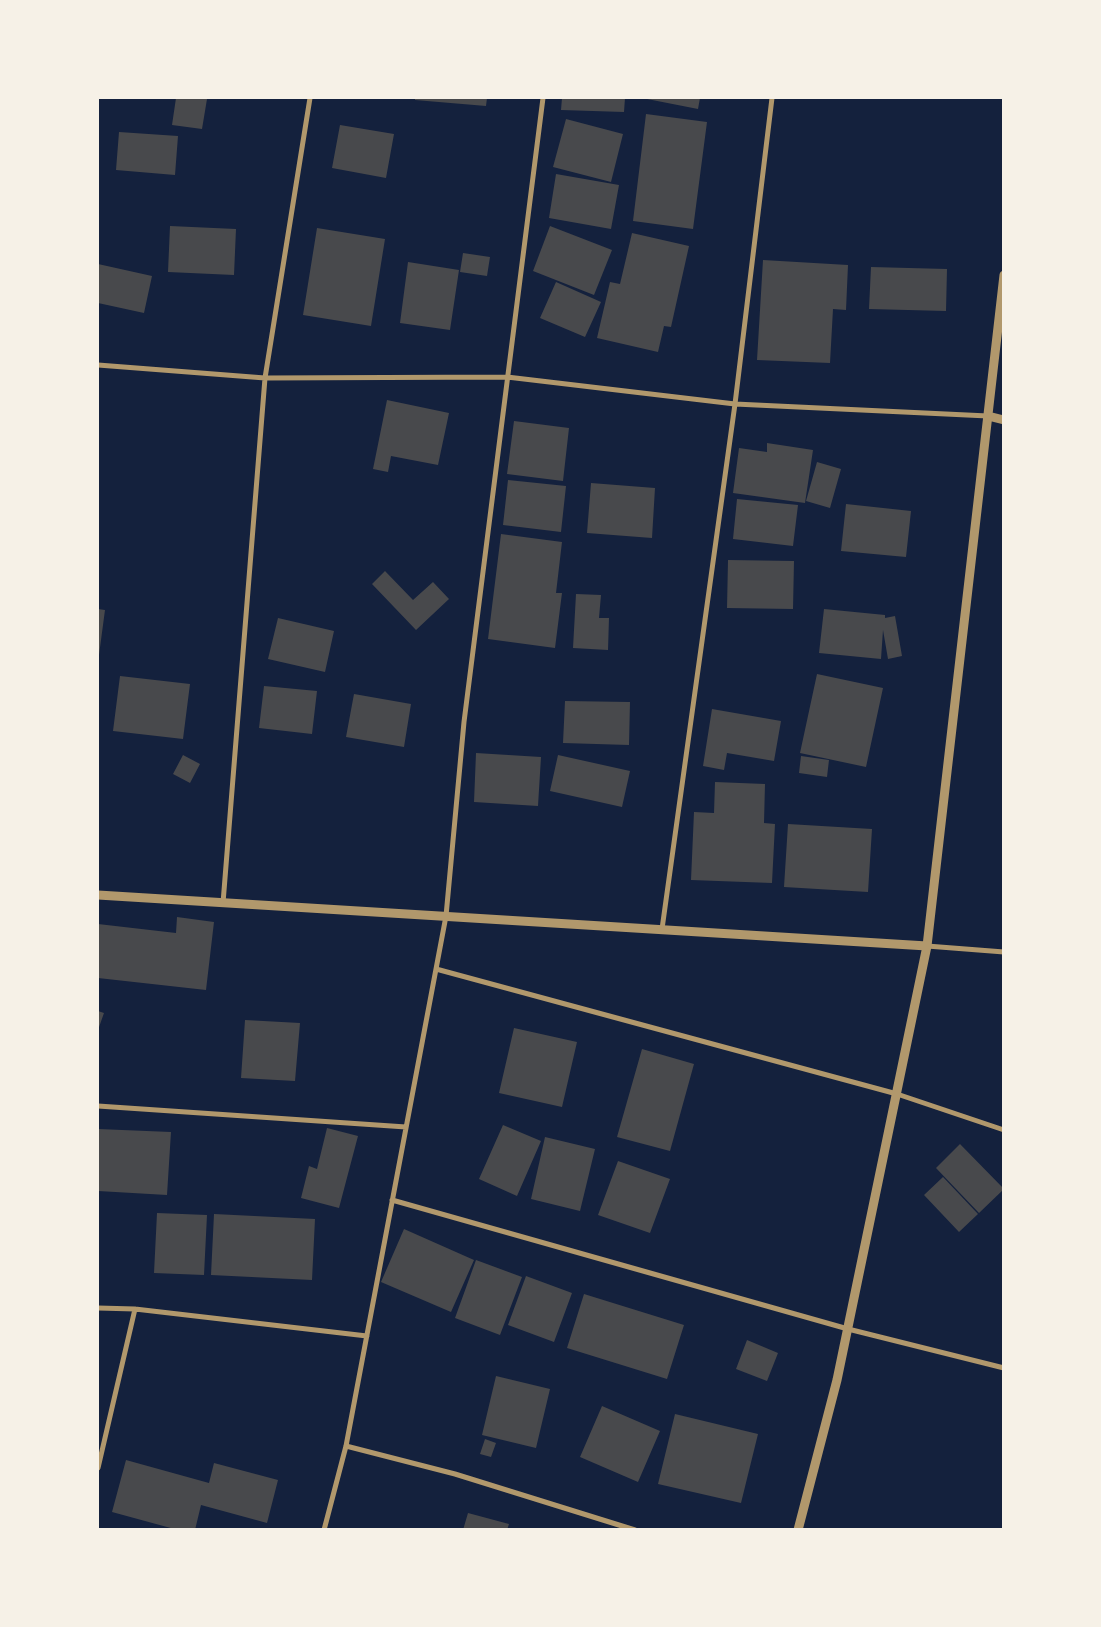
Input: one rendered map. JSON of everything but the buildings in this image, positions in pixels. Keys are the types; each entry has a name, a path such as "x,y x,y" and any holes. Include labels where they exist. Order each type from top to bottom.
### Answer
{"street":[{"path":"223,903 265,378 310,98"},
{"path":"324,1530 346,1446 446,916 464,722 543,98"},
{"path":"662,929 735,404 772,98"},
{"path":"798,1530 837,1380 927,946 1004,276"},
{"path":"98,365 265,378 508,377 735,404 988,416 1004,420"},
{"path":"98,895 1004,952"},
{"path":"436,970 897,1094 1004,1130"},
{"path":"98,1106 406,1127"},
{"path":"392,1200 848,1329 1004,1368"},
{"path":"98,1308 135,1309 367,1336"},
{"path":"98,1468 135,1309"},
{"path":"346,1446 455,1474 635,1530"}]}
